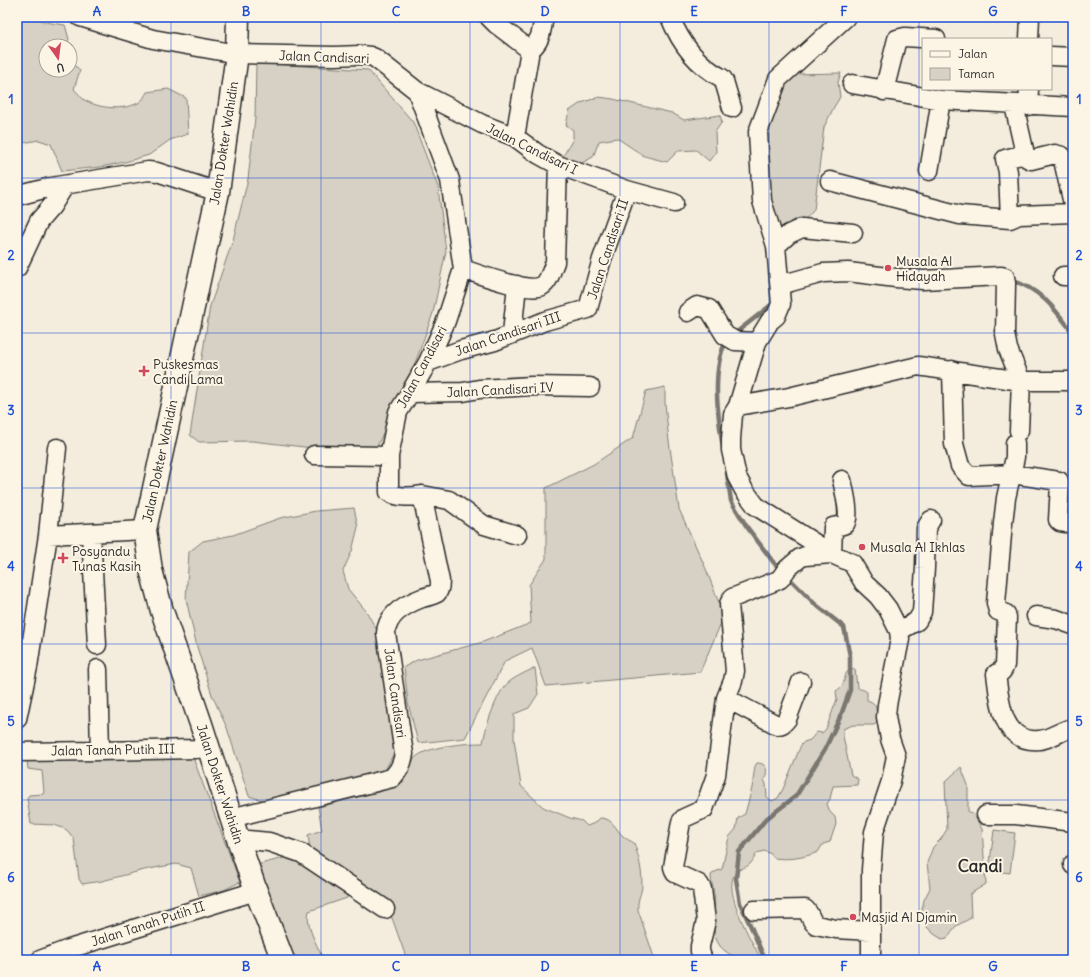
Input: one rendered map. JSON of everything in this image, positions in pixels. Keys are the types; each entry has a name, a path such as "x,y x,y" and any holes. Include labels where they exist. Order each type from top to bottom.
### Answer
{"highway":[{"name":"Jalan Dokter Wahidin","path":"238,17 237,54 218,192 158,464 145,530 156,592 238,839 256,891 283,960"}],"street":[{"name":"Jalan Candisari","path":"80,17 153,39 237,54 370,56 376,58 417,91 450,180 464,269 446,321 428,362 398,412 389,456 390,492 392,494 415,496 422,495 440,581 440,587 437,593 409,603 401,608 390,619 386,626 404,754 403,763 399,771 392,778 231,818"},
{"path":"489,17 530,50"},
{"path":"515,137 530,50 538,42 544,17"},
{"path":"670,17 677,32 694,58 724,81 732,108"},
{"path":"846,17 778,79 758,132 762,201 776,246 779,298 770,321 757,342 738,406 733,414 731,439 737,478 756,506 832,554 852,563 864,583 878,596 888,609 899,631 900,639 886,717 890,739 896,756 891,781 874,832 871,870 871,960"},
{"path":"1030,17 1030,38"},
{"path":"884,91 897,39 905,36 926,38"},
{"path":"1052,56 1073,57"},
{"path":"852,84 884,91 941,100 1024,100 1073,107"},
{"name":"Jalan Candisari I","path":"417,91 482,124 515,137 538,154 558,164 627,190 674,203"},
{"path":"929,171 941,100"},
{"path":"1024,100 1025,154 1027,158 1031,160 1055,154 1062,156 1073,204"},
{"path":"1010,218 1008,172 1005,159 1025,154"},
{"path":"464,269 534,289 542,286 547,281 555,262 558,164"},
{"path":"17,196 51,187 152,171 218,192"},
{"path":"830,181 960,215 1010,218 1019,215 1073,213"},
{"path":"19,262 39,221 52,206 65,185"},
{"name":"Jalan Candisari II","path":"588,309 602,259 627,190"},
{"path":"776,246 789,234 802,228 853,233"},
{"path":"779,298 823,273 848,272 923,280 953,277 1001,276 1006,280 1005,334 1008,349 1021,381 1017,437 1003,523 996,607 998,611 1006,614 1007,617 1005,665 1003,671 1000,673 997,672 996,674 1004,716 1009,729 1025,740 1039,740 1073,728"},
{"path":"512,334 517,285"},
{"path":"688,312 697,306 709,309 730,338 757,342"},
{"name":"Jalan Candisari III","path":"428,362 461,350 495,341 545,320 588,309"},
{"path":"738,406 789,396 918,366 1021,381 1073,381"},
{"path":"952,370 953,439 961,468 969,476 1012,474 1059,481 1058,520 1060,522 1073,524"},
{"name":"Jalan Candisari IV","path":"410,394 463,392 479,389 532,386 590,387"},
{"path":"18,713 28,667 48,535 57,448"},
{"path":"314,455 389,456"},
{"path":"832,554 833,527 846,524 848,514 842,480"},
{"path":"422,495 449,500 484,525 517,535"},
{"path":"899,631 917,621 922,612 926,568 926,528 931,520"},
{"path":"48,535 145,530"},
{"path":"91,532 97,645"},
{"path":"703,960 700,946 706,921 702,889 699,884 675,873 673,867 682,820 704,809 716,775 726,698 733,681 735,671 729,604 732,598 736,595 770,583 783,574 796,561 805,556 832,554"},
{"path":"1036,616 1056,619 1073,624"},
{"path":"98,669 100,751"},
{"path":"726,698 777,725 781,725 785,723 787,719 801,682"},
{"name":"Jalan Tanah Putih III","path":"17,752 196,749 208,747"},
{"path":"986,814 1016,815 1073,822"},
{"path":"238,839 269,842 301,853 385,909"},
{"name":"Jalan Tanah Putih II","path":"40,960 69,949 256,891"},
{"path":"754,910 805,909 810,915 813,923 816,925 836,929 871,931"}],"green space":[{"path":"17,17 34,17 45,22 65,25 69,38 38,38 38,78 77,78 74,89 83,99 96,105 111,108 134,105 143,99 147,92 168,89 186,98 188,134 170,140 149,155 100,167 62,171 51,144 39,140 17,144 17,118 21,101 17,100"},
{"path":"256,63 368,70 413,122 438,187 446,251 433,313 417,358 375,451 330,450 252,441 199,442 190,435 210,306 233,240 248,179 255,118"},
{"path":"841,73 838,82 840,97 824,127 814,210 800,225 780,231 773,220 769,181 768,132 785,85 792,74"},
{"path":"599,97 672,113 684,120 720,115 722,122 715,132 716,152 709,161 696,150 678,151 667,162 644,156 617,138 599,141 593,157 580,164 562,158 573,139 573,130 566,125 569,111 581,103"},
{"path":"665,387 669,441 679,509 706,569 724,616 700,672 546,686 532,648 505,661 465,738 418,743 408,703 404,667 417,660 483,642 531,623 529,585 546,559 546,488 594,464 633,438 646,391"},
{"path":"354,508 358,527 352,551 343,571 348,589 366,611 378,632 392,721 394,753 383,774 272,803 249,796 227,728 212,695 197,647 186,599 189,552 203,541 233,535 280,518 316,511"},
{"path":"535,668 538,694 529,708 514,714 514,739 521,786 543,807 570,818 582,821 587,826 595,823 600,818 604,818 611,822 624,837 634,843 640,864 642,879 638,910 655,960 407,960 383,898 310,849 308,835 322,830 318,807 382,791 403,782 414,759 427,751 446,746 483,743 491,714 504,687 514,679"},
{"path":"855,669 857,687 867,692 867,700 875,705 877,723 874,725 853,725 843,729 851,775 858,779 857,785 833,786 830,799 827,804 830,812 835,817 836,824 830,842 823,844 818,852 807,856 786,859 774,858 771,854 764,851 757,853 750,864 738,870 735,874 732,882 732,892 735,903 745,928 760,957 760,960 737,960 720,946 715,934 715,900 711,875 722,869 729,837 736,829 738,818 745,814 752,788 755,766 757,763 761,763 766,768 764,780 766,784 767,797 772,801 778,798 801,745 810,740 817,732 822,733 826,729 837,699 836,691 843,685 847,672"},
{"path":"192,755 240,882 224,890 199,896 191,868 176,864 144,870 102,881 82,884 79,879 74,839 67,830 55,825 31,824 27,798 29,795 43,794 44,792 42,771 28,769 27,760 94,758 103,760"},
{"path":"961,767 968,785 968,811 974,815 982,829 986,884 970,894 971,918 956,926 947,938 942,939 927,927 922,909 924,900 930,888 927,863 933,847 941,839 947,829 945,782"},
{"path":"994,830 1015,833 1010,873 989,870"},
{"path":"292,856 346,890 347,898 309,911 308,917 310,930 323,960 289,960 255,875 260,864"}],"waterway":[{"path":"1010,280 1030,288 1046,300 1073,333"},
{"path":"733,335 776,301"},
{"path":"723,448 719,422 717,380 718,366 726,341"},
{"path":"726,467 731,501 747,527 774,563 782,571"},
{"path":"765,960 740,903 736,879 739,852 766,819 796,796 825,749 841,715 850,690 850,656 844,627 815,604 787,576"}],"place":[{"name":"Musala Al Hidayah","path":"888,268"},
{"name":"Puskesmas Candi Lama","path":"144,371"},
{"name":"Musala Al Ikhlas","path":"862,547"},
{"name":"Posyandu Tunas Kasih","path":"63,558"},
{"name":"Masjid Al Djamin","path":"853,917"}],"district":[{"name":"Candi","path":"980,866"}]}
